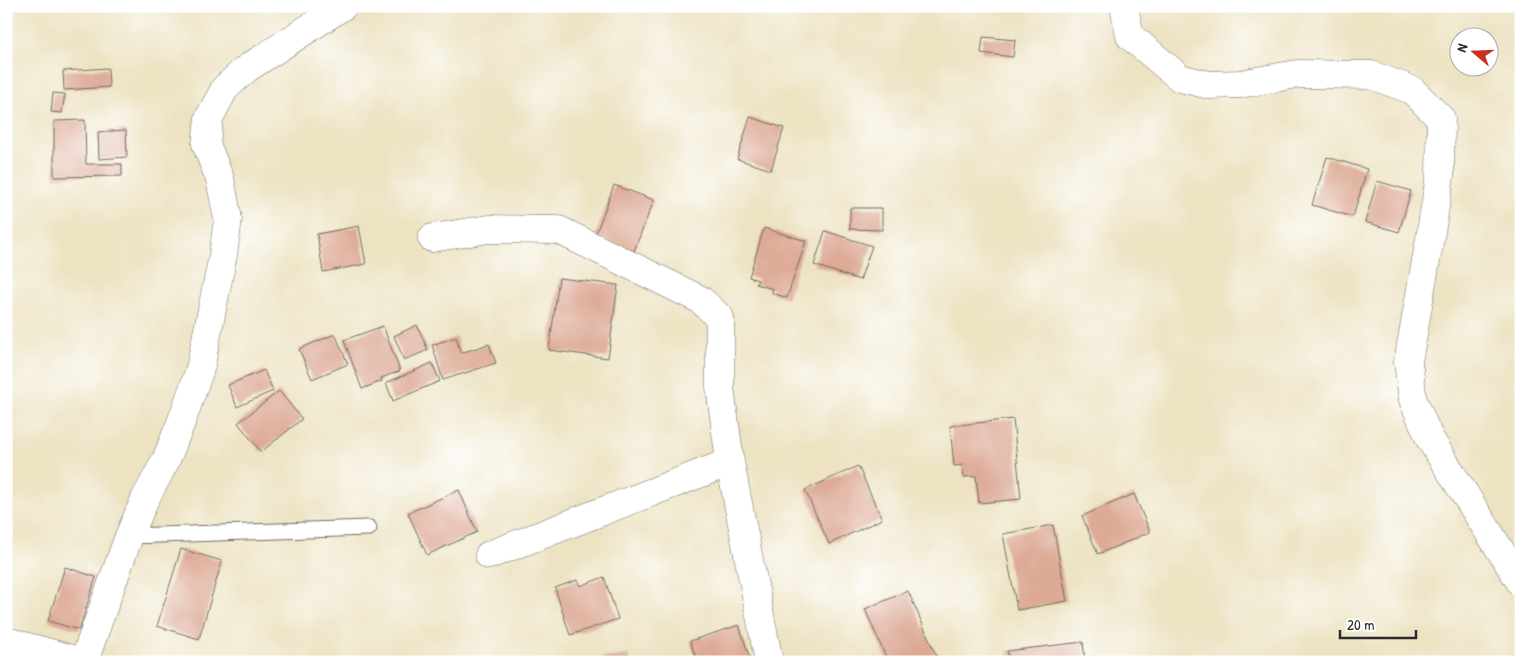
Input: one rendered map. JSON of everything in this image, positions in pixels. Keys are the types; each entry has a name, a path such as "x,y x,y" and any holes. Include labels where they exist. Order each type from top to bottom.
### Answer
{"street":[{"path":"6,641 84,662 129,536 145,499 166,460 200,369 223,256 228,219 220,179 206,144 209,118 225,88 246,69 343,6"},
{"path":"1124,6 1130,36 1180,78 1209,85 1240,84 1297,74 1371,75 1412,90 1441,119 1440,176 1408,362 1413,400 1430,439 1521,584"},
{"path":"432,238 490,229 559,230 701,300 720,318 720,387 730,462 769,662"},
{"path":"490,555 730,462"}],"lane":[{"path":"129,536 369,528"}],"building":[{"path":"983,37 1015,40 1013,57 981,53"},
{"path":"108,68 109,87 64,90 63,71"},
{"path":"53,93 65,94 62,113 51,112"},
{"path":"750,117 784,128 771,170 737,159"},
{"path":"85,120 86,164 122,164 122,176 54,177 54,121"},
{"path":"126,130 127,157 99,159 98,132"},
{"path":"1327,157 1367,169 1353,217 1312,205"},
{"path":"1377,181 1411,191 1399,232 1365,222"},
{"path":"614,185 654,200 634,251 595,236"},
{"path":"850,208 882,208 882,230 850,229"},
{"path":"359,226 366,264 323,272 317,234"},
{"path":"764,228 806,241 787,298 772,293 773,289 756,284 758,280 749,277"},
{"path":"825,231 872,246 860,280 814,265"},
{"path":"559,278 618,285 608,358 549,350"},
{"path":"417,325 428,350 404,360 394,336"},
{"path":"383,326 400,371 381,378 382,381 362,389 344,340"},
{"path":"335,334 348,364 312,379 299,349"},
{"path":"456,337 461,353 489,344 496,363 443,380 432,345"},
{"path":"432,363 440,381 393,401 386,383"},
{"path":"264,370 273,391 237,407 228,385"},
{"path":"279,391 302,419 261,452 238,423"},
{"path":"1013,419 1021,499 979,503 976,476 964,477 962,465 954,466 950,426"},
{"path":"858,466 882,519 829,544 805,490"},
{"path":"459,490 477,532 427,555 408,513"},
{"path":"1134,494 1150,532 1098,554 1082,516"},
{"path":"1053,525 1067,601 1017,610 1003,534"},
{"path":"181,549 222,561 199,639 157,626"},
{"path":"65,567 96,577 79,630 48,621"},
{"path":"604,577 618,619 570,635 555,588 577,580 580,586"},
{"path":"908,591 939,662 888,662 865,609"},
{"path":"739,625 751,662 697,662 690,641"},
{"path":"1083,642 1085,662 1009,662 1007,651"},
{"path":"629,655 629,662 581,662 581,660"}]}
